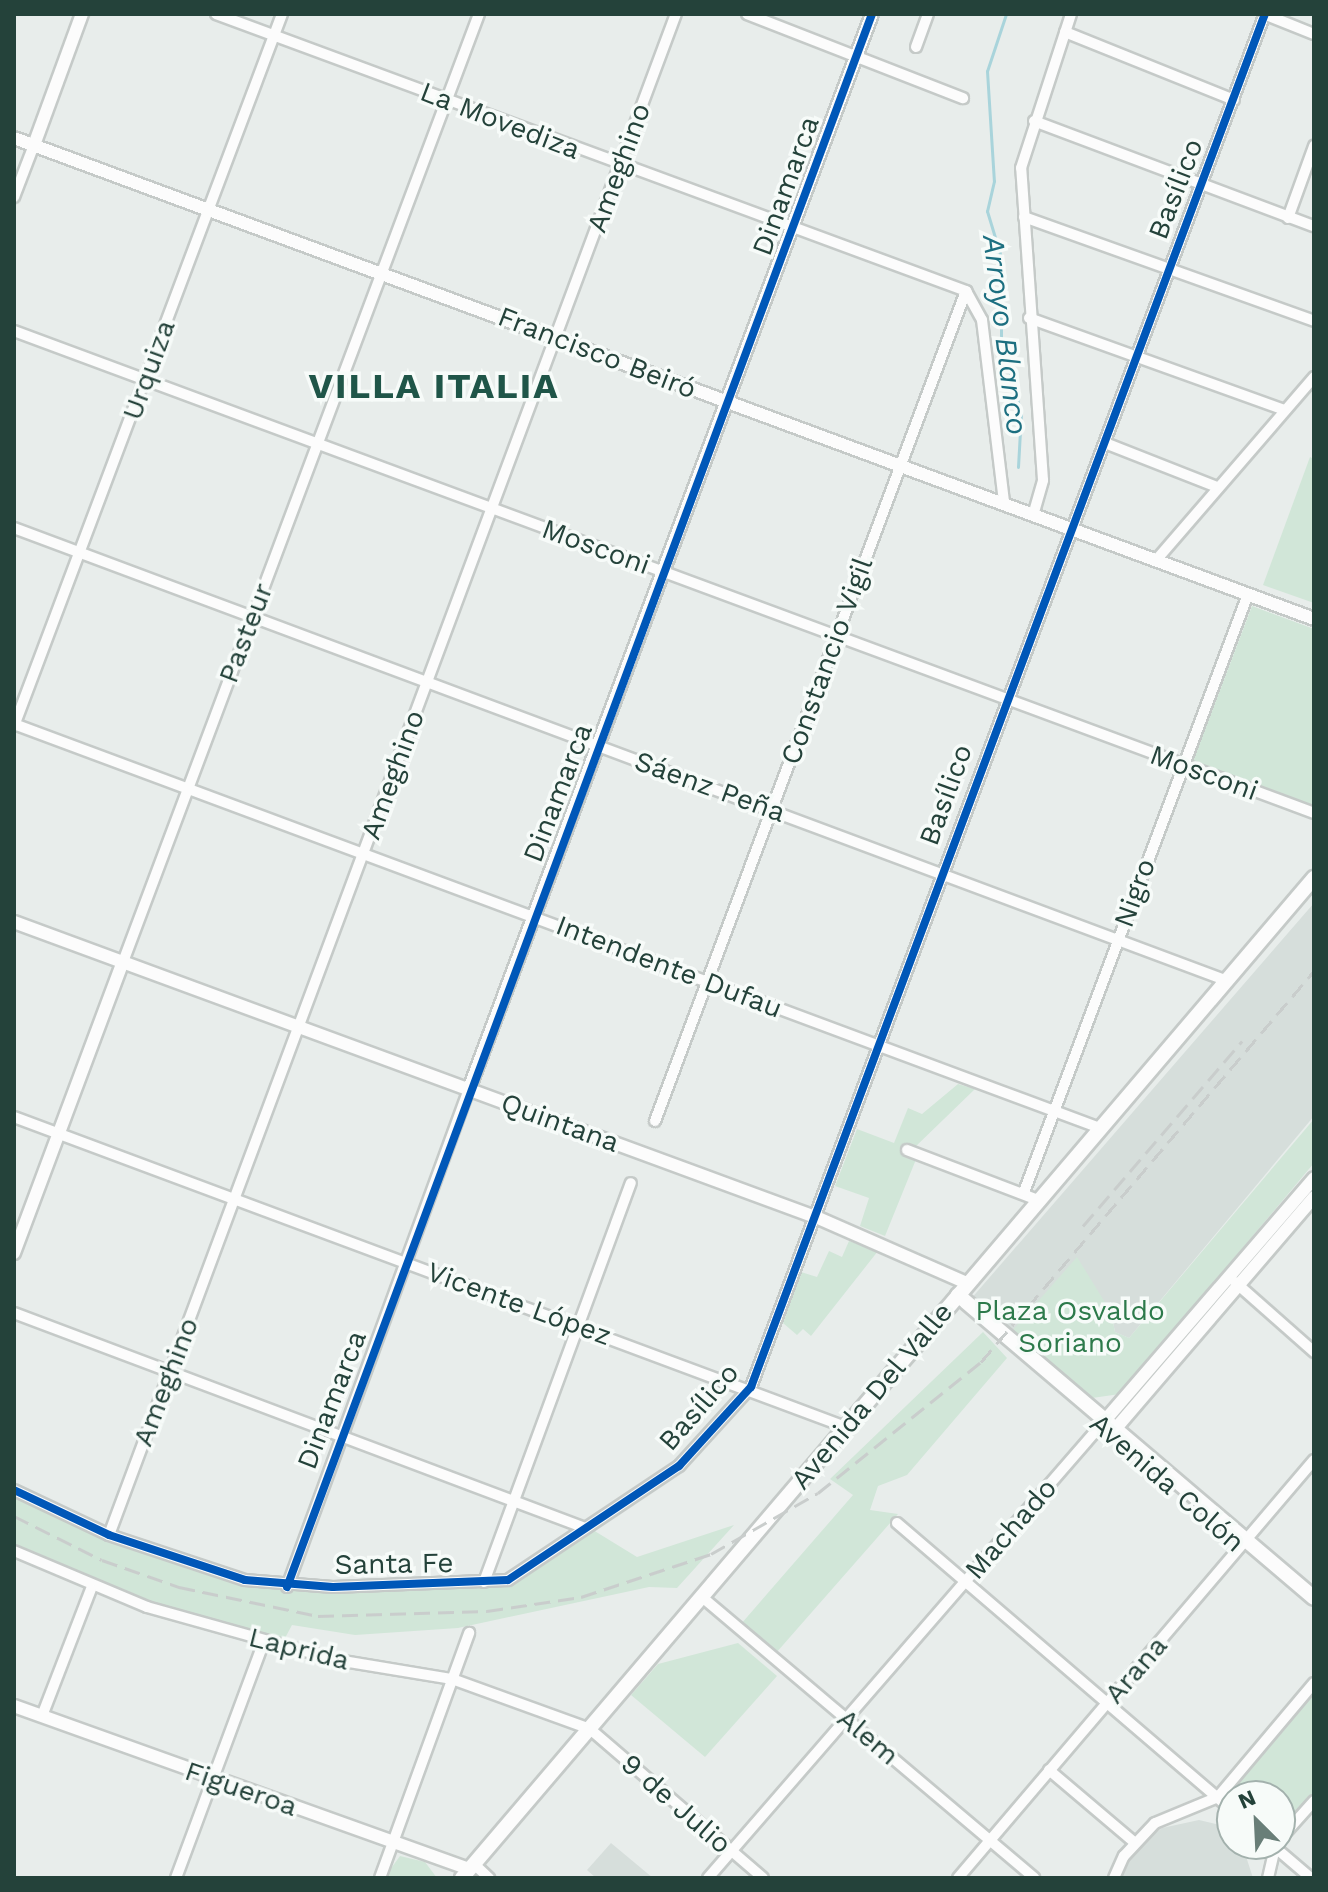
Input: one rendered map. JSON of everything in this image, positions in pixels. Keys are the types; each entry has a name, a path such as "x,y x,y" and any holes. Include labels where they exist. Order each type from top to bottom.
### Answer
{"main road":[{"name":"Avenida Del Valle","path":"468,1870 702,1597 843,1426 1314,878"},
{"name":"Avenida Colón","path":"962,1289 1024,1352 1314,1609"},
{"name":"Avenida Colón","path":"1244,1544 1314,1598"}],"street":[{"path":"14,197 82,14"},
{"name":"La Movediza","path":"216,14 620,167 966,291"},
{"name":"Urquiza","path":"14,724 82,554 282,14"},
{"name":"Pasteur","path":"14,1253 479,14"},
{"name":"Ameghino","path":"109,1535 676,14"},
{"path":"747,14 963,98"},
{"name":"Dinamarca","path":"287,1587 408,1263 469,1089 794,231 872,14"},
{"path":"916,47 928,14"},
{"path":"1034,512 1043,480 1029,318 1021,168 1071,14"},
{"path":"1265,14 1314,34"},
{"name":"Basílico","path":"585,1528 679,1466 751,1387 881,1047 940,872 1005,699 1075,528 1136,355 1265,14"},
{"path":"1065,32 1234,100"},
{"path":"1034,121 1314,226"},
{"name":"Francisco Beiró","path":"14,138 557,335 729,404 1034,512 1314,619"},
{"path":"1288,218 1314,146"},
{"path":"1024,217 1314,321"},
{"path":"966,291 982,320 1004,501"},
{"name":"Constancio Vigil","path":"655,1121 966,291"},
{"path":"1029,318 1285,410"},
{"name":"Mosconi","path":"14,331 144,382 318,443 1314,813"},
{"path":"1158,558 1314,377"},
{"path":"1105,443 1217,487"},
{"name":"Sáenz Peña","path":"14,528 1225,980"},
{"name":"Nigro","path":"1024,1192 1248,594"},
{"name":"Intendente Dufau","path":"14,724 1100,1128"},
{"name":"Quintana","path":"14,922 818,1218 962,1289"},
{"name":"Vicente López","path":"14,1117 579,1327 751,1387 843,1426"},
{"path":"907,1150 1024,1192 1038,1200"},
{"name":"Machado","path":"1234,1282 1314,1178"},
{"path":"484,1582 631,1183"},
{"name":"Machado","path":"708,1878 966,1581 1314,1197"},
{"path":"1234,1282 1314,1352"},
{"path":"14,1313 171,1368 585,1528"},
{"name":"Arana","path":"958,1878 1314,1460"},
{"name":"Santa Fe","path":"14,1490 109,1535 287,1587 484,1582 536,1566 585,1528"},
{"path":"897,1523 1216,1795"},
{"name":"Laprida","path":"14,1551 91,1589 264,1642 452,1679 590,1729"},
{"path":"42,1716 91,1589"},
{"name":"Alem","path":"702,1597 1034,1878"},
{"path":"380,1878 469,1633"},
{"path":"176,1878 264,1642"},
{"path":"1232,1780 1314,1683"},
{"name":"Figueroa","path":"14,1706 468,1870"},
{"name":"9 de Julio","path":"590,1729 763,1878"},
{"path":"1049,1770 1134,1842"},
{"path":"1114,1878 1134,1842 1174,1812 1216,1798"},
{"path":"1296,1820 1314,1801"},
{"path":"1292,1860 1311,1878"},
{"path":"468,1870 489,1878"}],"shaded area":[{"path":"1314,903 1314,1116 1129,1338 1115,1332 1111,1312 1011,1332 970,1300"},
{"path":"1199,1820 1216,1824 1216,1860 1247,1860 1253,1878 1120,1878 1139,1845 1162,1828"},
{"path":"611,1843 653,1878 596,1878 587,1870"}],"green space":[{"path":"1310,457 1314,459 1314,603 1263,585"},
{"path":"1252,606 1314,629 1314,806 1193,761"},
{"path":"958,1084 975,1089 913,1149 919,1152 885,1236 860,1226 869,1198 835,1186 857,1129 894,1143 908,1108 922,1114"},
{"name":"Plaza Osvaldo Soriano","path":"1314,1119 1314,1163 1120,1394 1092,1398 1011,1332 1077,1257 1111,1312 1115,1332 1129,1338"},
{"path":"849,1241 878,1251 811,1336 803,1329 797,1335 783,1323 801,1272 817,1277 829,1251 842,1257"},
{"path":"983,1332 1007,1358 907,1475 878,1486 870,1510 898,1514 776,1653 741,1624 853,1495 830,1479"},
{"path":"14,1493 116,1543 247,1583 303,1592 508,1586 593,1530 637,1557 734,1525 677,1588 649,1587 458,1628 355,1635 292,1625 284,1640 103,1590 14,1547"},
{"path":"738,1643 777,1676 705,1757 631,1695 658,1664"},
{"path":"1314,1692 1314,1795 1296,1816 1296,1780 1240,1780"},
{"path":"400,1856 425,1862 437,1878 384,1878"}],"waterway":[{"name":"Arroyo Blanco","path":"1006,14 987,71 994,181 987,211 1001,257 1001,341 1021,413 1018,467"}],"railway":[{"path":"14,1516 102,1560 179,1587 318,1616 487,1611 581,1597 711,1554 818,1493 981,1362 1314,971"},
{"path":"1083,1226 1242,1041"}],"cycle path":[{"path":"287,1587 872,14"},
{"path":"14,1490 109,1535 245,1580 333,1587 508,1580 679,1466 751,1387 1265,14"}],"district":[{"name":"VILLA ITALIA","path":"434,387"}]}
